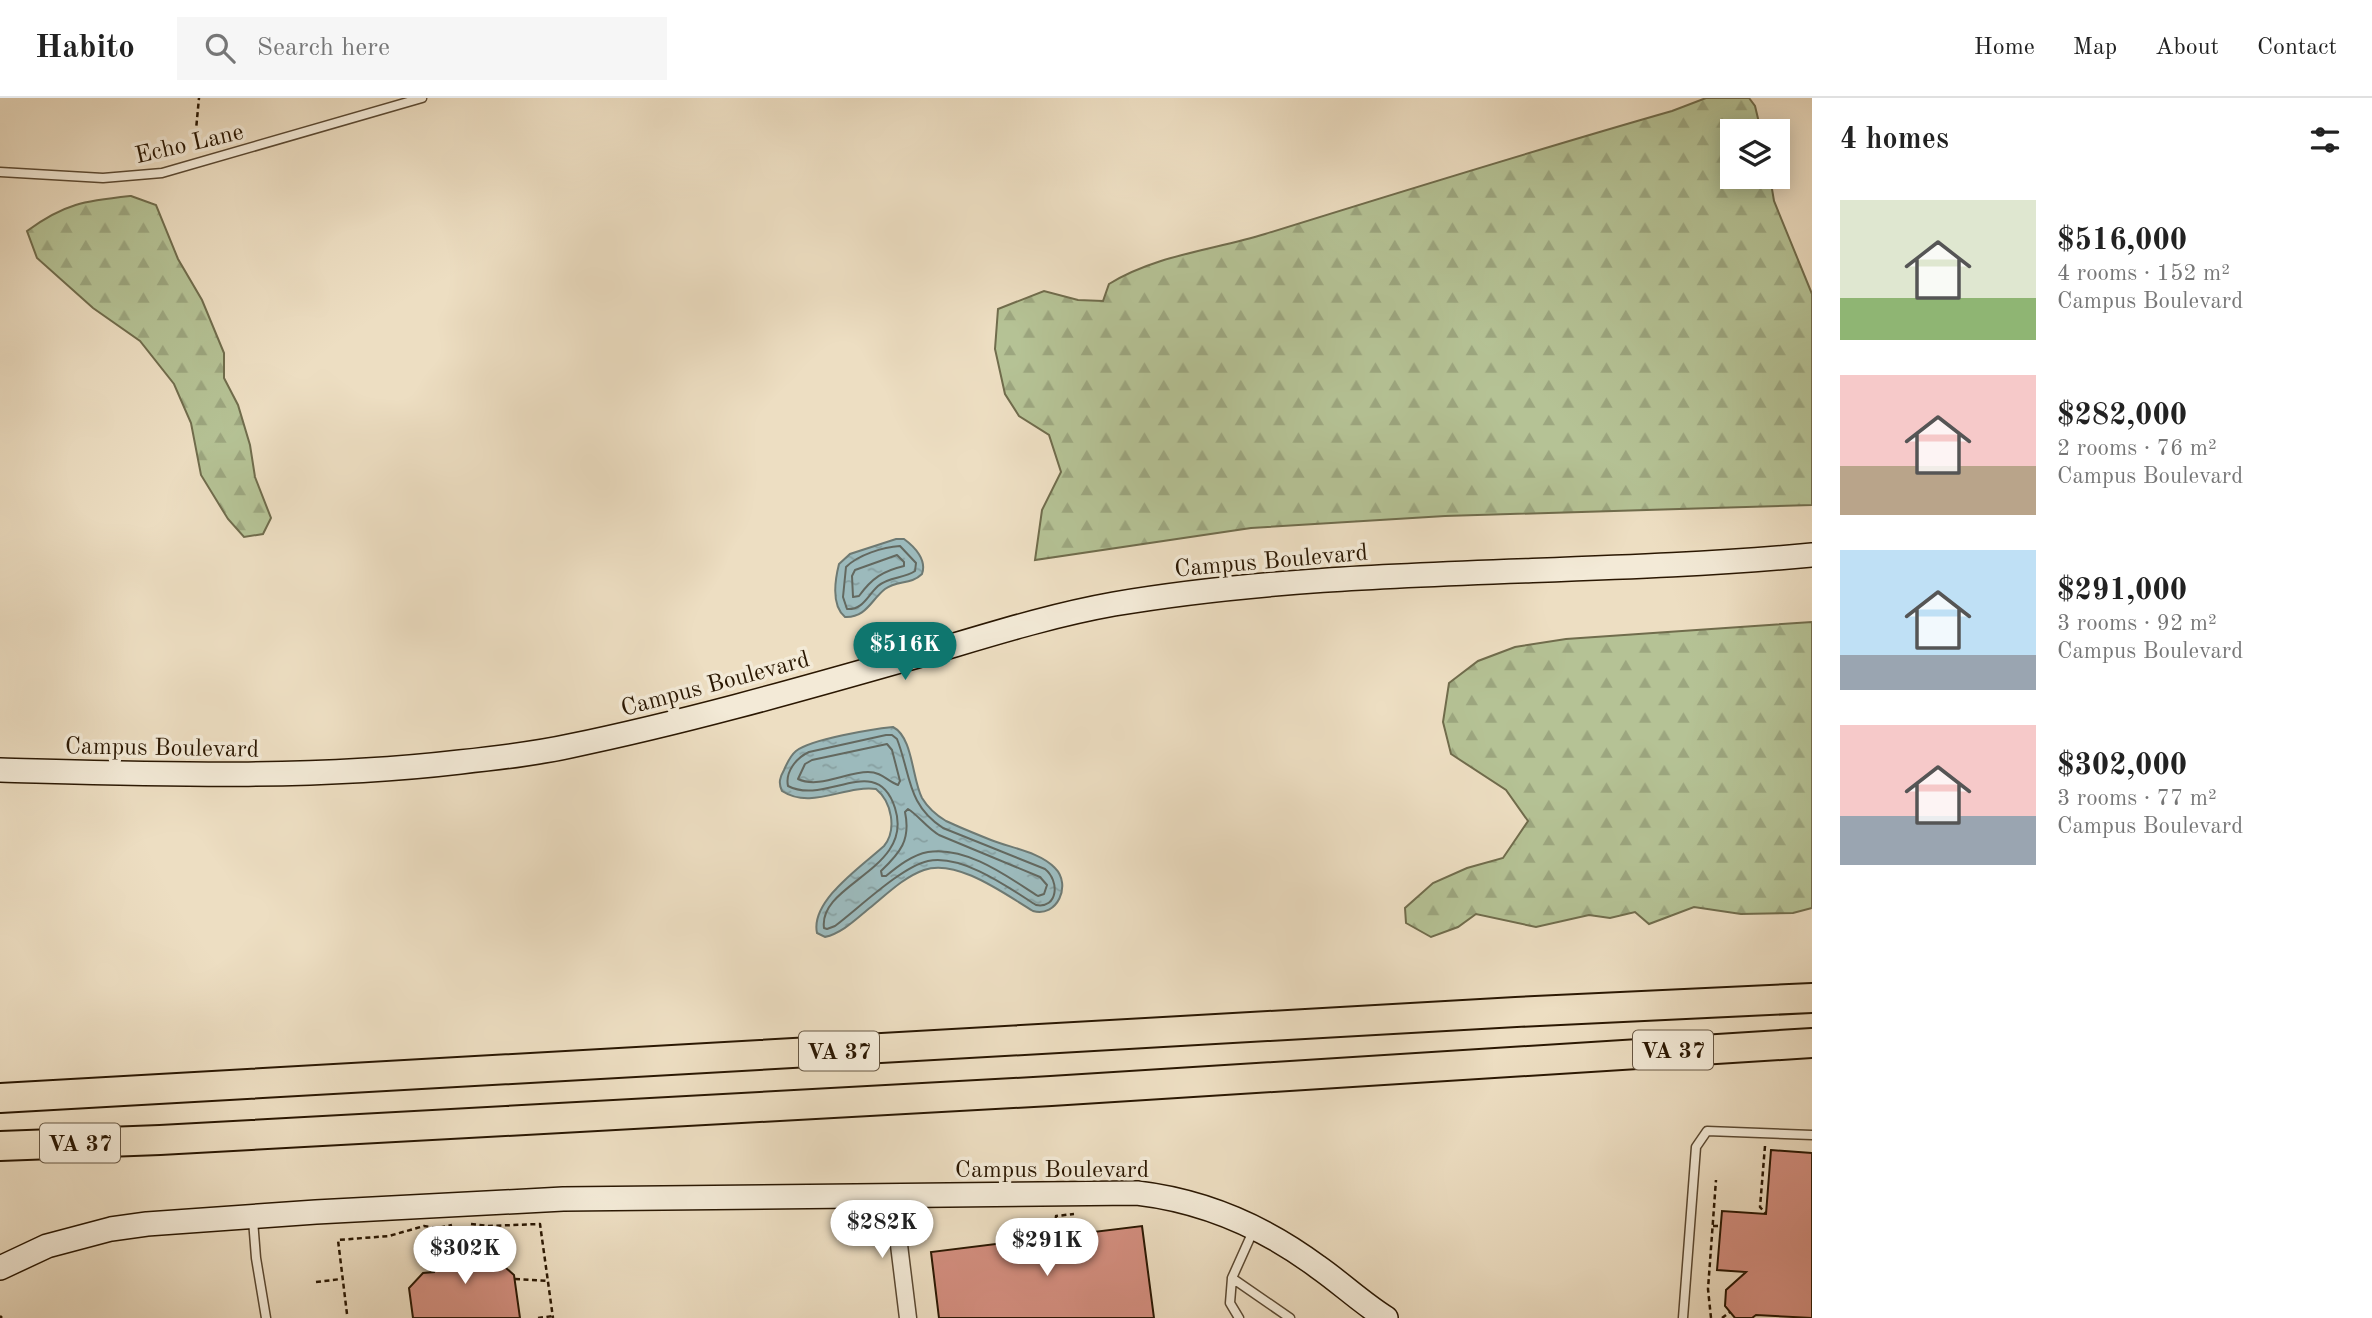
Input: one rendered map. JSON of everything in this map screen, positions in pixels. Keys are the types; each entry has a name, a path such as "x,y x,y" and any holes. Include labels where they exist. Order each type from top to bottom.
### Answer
{"highway":[{"path":"1632,1006 1812,985"},
{"name":"VA 37","path":"0,1097 1812,998"},
{"name":"VA 37","path":"0,1146 160,1140 1535,1062 1679,1049 1812,1043"},
{"path":"1535,1062 1812,1062"},
{"path":"0,1160 160,1140"}],"street":[{"name":"Campus Boulevard","path":"0,770 285,775 410,768 510,756 611,737 793,690 1054,617 1128,602 1318,579 1681,565 1812,555"},
{"name":"Campus Boulevard","path":"0,1268 47,1246 92,1233 147,1224 253,1217 562,1199 1137,1193 1188,1201 1255,1226 1317,1266 1386,1318"},
{"path":"892,1196 908,1318"}],"lane":[{"name":"Echo Lane","path":"0,172 107,178 148,176 422,98"},
{"path":"1683,1318 1696,1147 1707,1131 1812,1136"},
{"path":"253,1217 256,1258 266,1318"},
{"path":"1239,1318 1230,1303 1232,1278 1255,1226"},
{"path":"1232,1278 1290,1318"}],"path":[{"path":"193,165 200,98"},
{"path":"1766,1214 1760,1207 1767,1133"},
{"path":"1763,1164 1770,1164"},
{"path":"1711,1318 1708,1289 1716,1180"},
{"path":"1055,1236 1056,1216 1077,1214"},
{"path":"464,1221 479,1226 540,1224 553,1317 538,1318"},
{"path":"347,1314 338,1240 389,1236 424,1226 448,1227 456,1223"},
{"path":"1713,1226 1720,1226"},
{"path":"316,1282 341,1279"},
{"path":"514,1279 548,1281"},
{"path":"1722,1318 1730,1312"}],"green space":[{"path":"1706,98 1749,98 1755,106 1758,119 1720,119 1720,189 1772,189 1774,201 1812,294 1812,505 1445,516 1251,528 1035,560 1042,510 1061,472 1049,435 1019,416 1005,394 995,349 998,309 1044,291 1078,300 1103,301 1109,284 1146,266 1265,234 1672,111"},
{"path":"131,196 156,205 178,259 202,300 224,353 224,378 238,405 250,445 255,477 271,518 263,534 244,537 228,519 201,475 191,423 174,384 140,341 93,308 37,258 27,231 40,222 76,205"},
{"path":"1812,622 1812,908 1793,913 1741,914 1694,907 1649,924 1635,912 1610,918 1589,915 1536,927 1476,914 1458,927 1431,937 1406,923 1405,908 1433,883 1467,868 1503,858 1528,821 1506,790 1451,754 1443,722 1449,683 1478,661 1515,647 1566,639"}],"water":[{"path":"896,539 904,539 916,550 923,564 922,574 913,580 890,586 858,615 845,617 836,599 835,585 839,564 850,554"},
{"path":"893,727 905,740 919,790 930,808 952,824 1033,854 1049,863 1060,875 1062,883 1062,891 1055,905 1042,912 1033,911 966,873 937,868 924,870 903,881 838,932 825,937 817,933 821,909 829,897 884,846 890,832 891,816 886,801 876,789 805,798 782,791 781,775 796,751 815,742"}],"building":[{"path":"1771,1150 1812,1153 1812,1318 1756,1315 1752,1318 1735,1318 1725,1306 1726,1290 1746,1272 1717,1270 1722,1211 1766,1214"},
{"path":"1142,1226 1154,1318 939,1318 931,1252"},
{"path":"484,1240 487,1261 497,1260 514,1275 520,1318 413,1318 409,1288 423,1273 434,1272 431,1247"}]}
